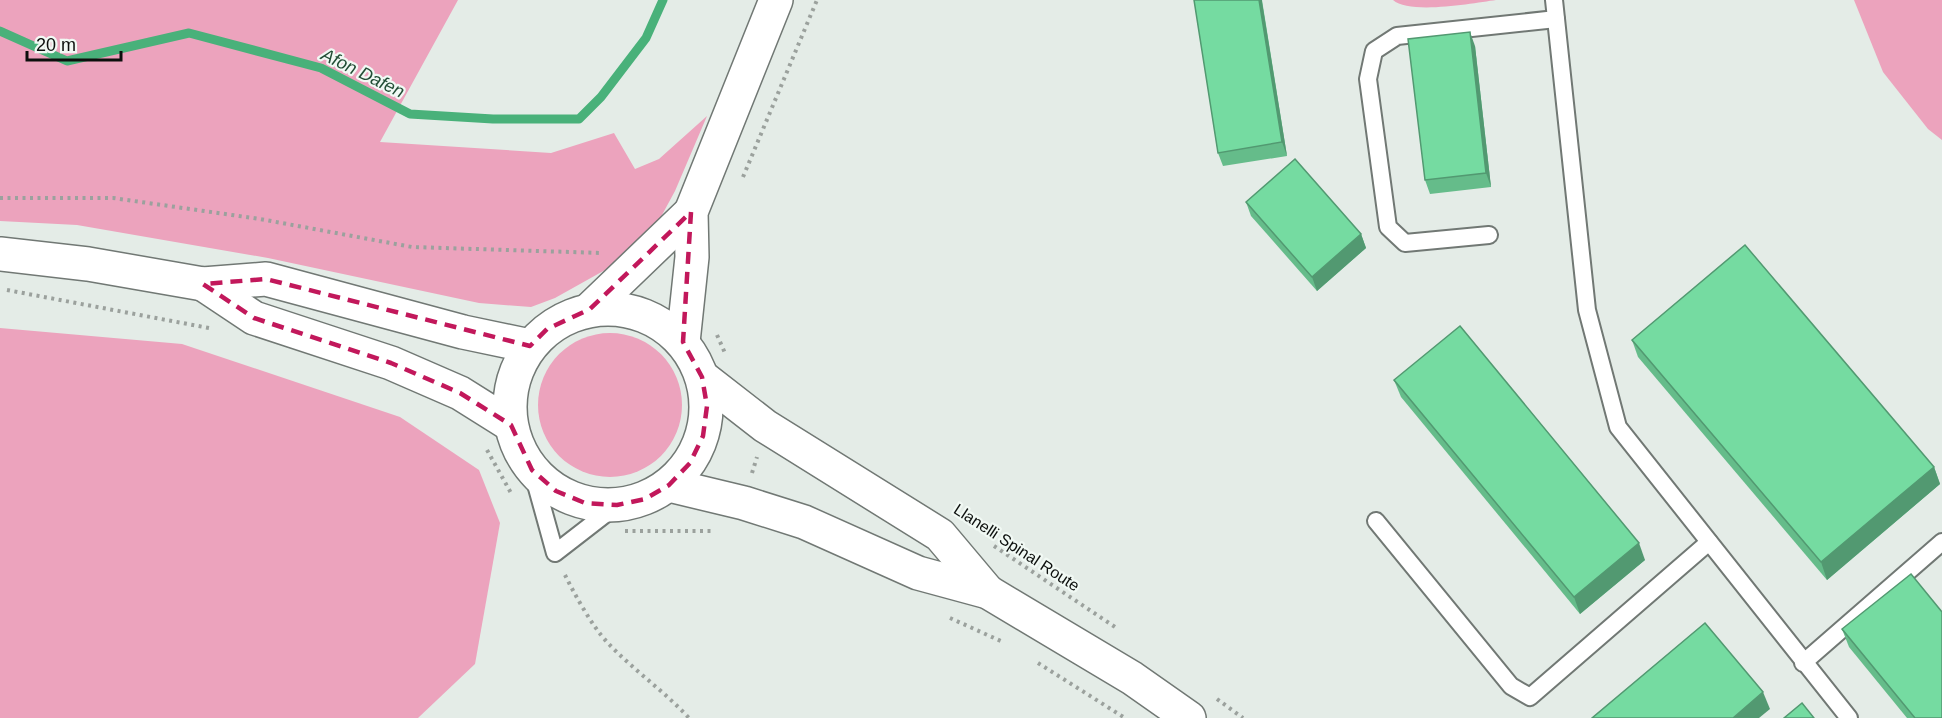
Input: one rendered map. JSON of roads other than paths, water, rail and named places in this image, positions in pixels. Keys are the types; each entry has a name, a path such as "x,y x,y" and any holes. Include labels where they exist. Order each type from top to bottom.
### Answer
{"main road":[{"path":"683,342 692,256 691,212 776,0"},
{"path":"590,309 691,212"},
{"path":"0,254 88,264 203,284 266,279 463,332 530,346"},
{"path":"203,284 254,318 392,363 460,393 511,424"},
{"path":"590,309 625,309 656,321 683,342 702,377 707,406 703,436 690,463 669,485 645,499 617,505 585,503 556,491 532,470 518,449 511,424 509,396 516,370 530,346 547,329 561,320 590,309"},
{"path":"702,377 765,426 940,535 988,592"},
{"path":"669,485 744,503 804,522 918,573 988,592 1132,678 1189,718"}],"lane":[{"path":"1554,0 1587,310 1618,427 1803,663 1849,718"},
{"path":"1489,235 1405,243 1388,227 1368,79 1374,51 1397,36 1556,19"},
{"path":"532,470 555,554 617,505"},
{"path":"1376,520 1511,686 1530,697 1709,542"},
{"path":"1803,663 1942,542"}],"waterway":[{"name":"Afon Dafen","path":"0,31 67,61 189,33 321,68 410,114 493,119 579,119 601,97 646,38 663,0"}]}
